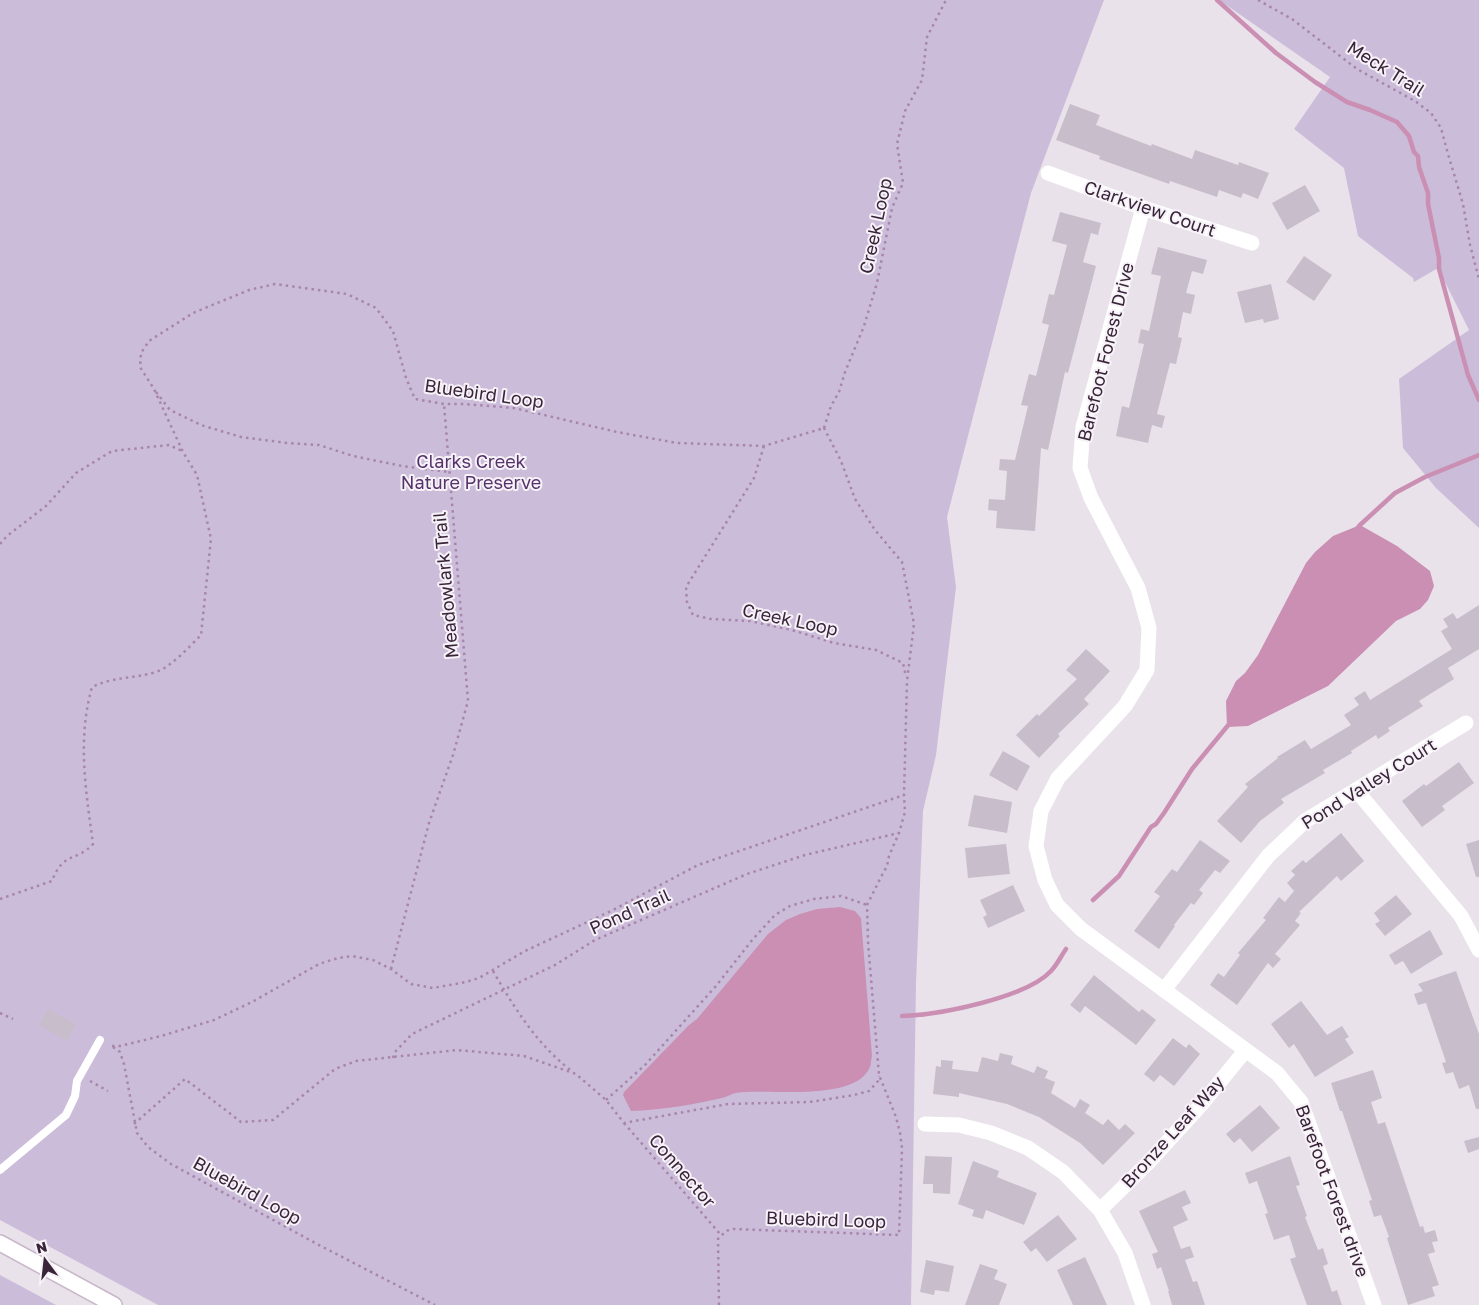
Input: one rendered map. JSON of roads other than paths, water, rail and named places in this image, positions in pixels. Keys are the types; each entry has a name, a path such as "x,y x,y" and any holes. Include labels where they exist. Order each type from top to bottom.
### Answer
{"street":[{"name":"Clarkview Court","path":"1048,173 1143,208 1252,243"},
{"name":"Barefoot Forest Drive","path":"1143,208 1083,427 1080,468 1091,498 1138,588 1149,628 1147,670 1125,706 1058,778 1041,811 1036,846 1045,880 1057,904 1080,930 1164,990"},
{"name":"Pond Valley Court","path":"1164,990 1268,856 1305,821 1466,723"},
{"path":"1356,790 1461,916 1479,950"},
{"name":"Barefoot Forest drive","path":"1164,990 1277,1073 1301,1102 1374,1305"},
{"name":"Bronze Leaf Way","path":"1100,1210 1148,1163 1200,1106 1245,1051"},
{"path":"925,1124 959,1125 991,1133 1028,1148 1063,1172 1100,1210 1125,1253 1143,1305"},
{"path":"0,1243 114,1305"}],"lane":[{"path":"0,1170 66,1115 75,1096 77,1081 100,1040"}],"waterway":[{"path":"1217,0 1276,53 1315,82 1347,102 1397,122 1409,136 1414,152 1418,156 1419,167 1428,193 1428,204 1439,258 1439,269 1468,375 1479,400"},
{"path":"1356,530 1395,493 1425,477 1479,455"},
{"path":"1093,900 1119,876 1151,827 1156,824 1164,813 1192,769 1230,723"},
{"path":"902,1016 937,1012 981,1003 1022,989 1039,981 1051,971 1066,949"}],"park label":[{"name":"Clarks Creek Nature Preserve","path":"471,472"}]}
